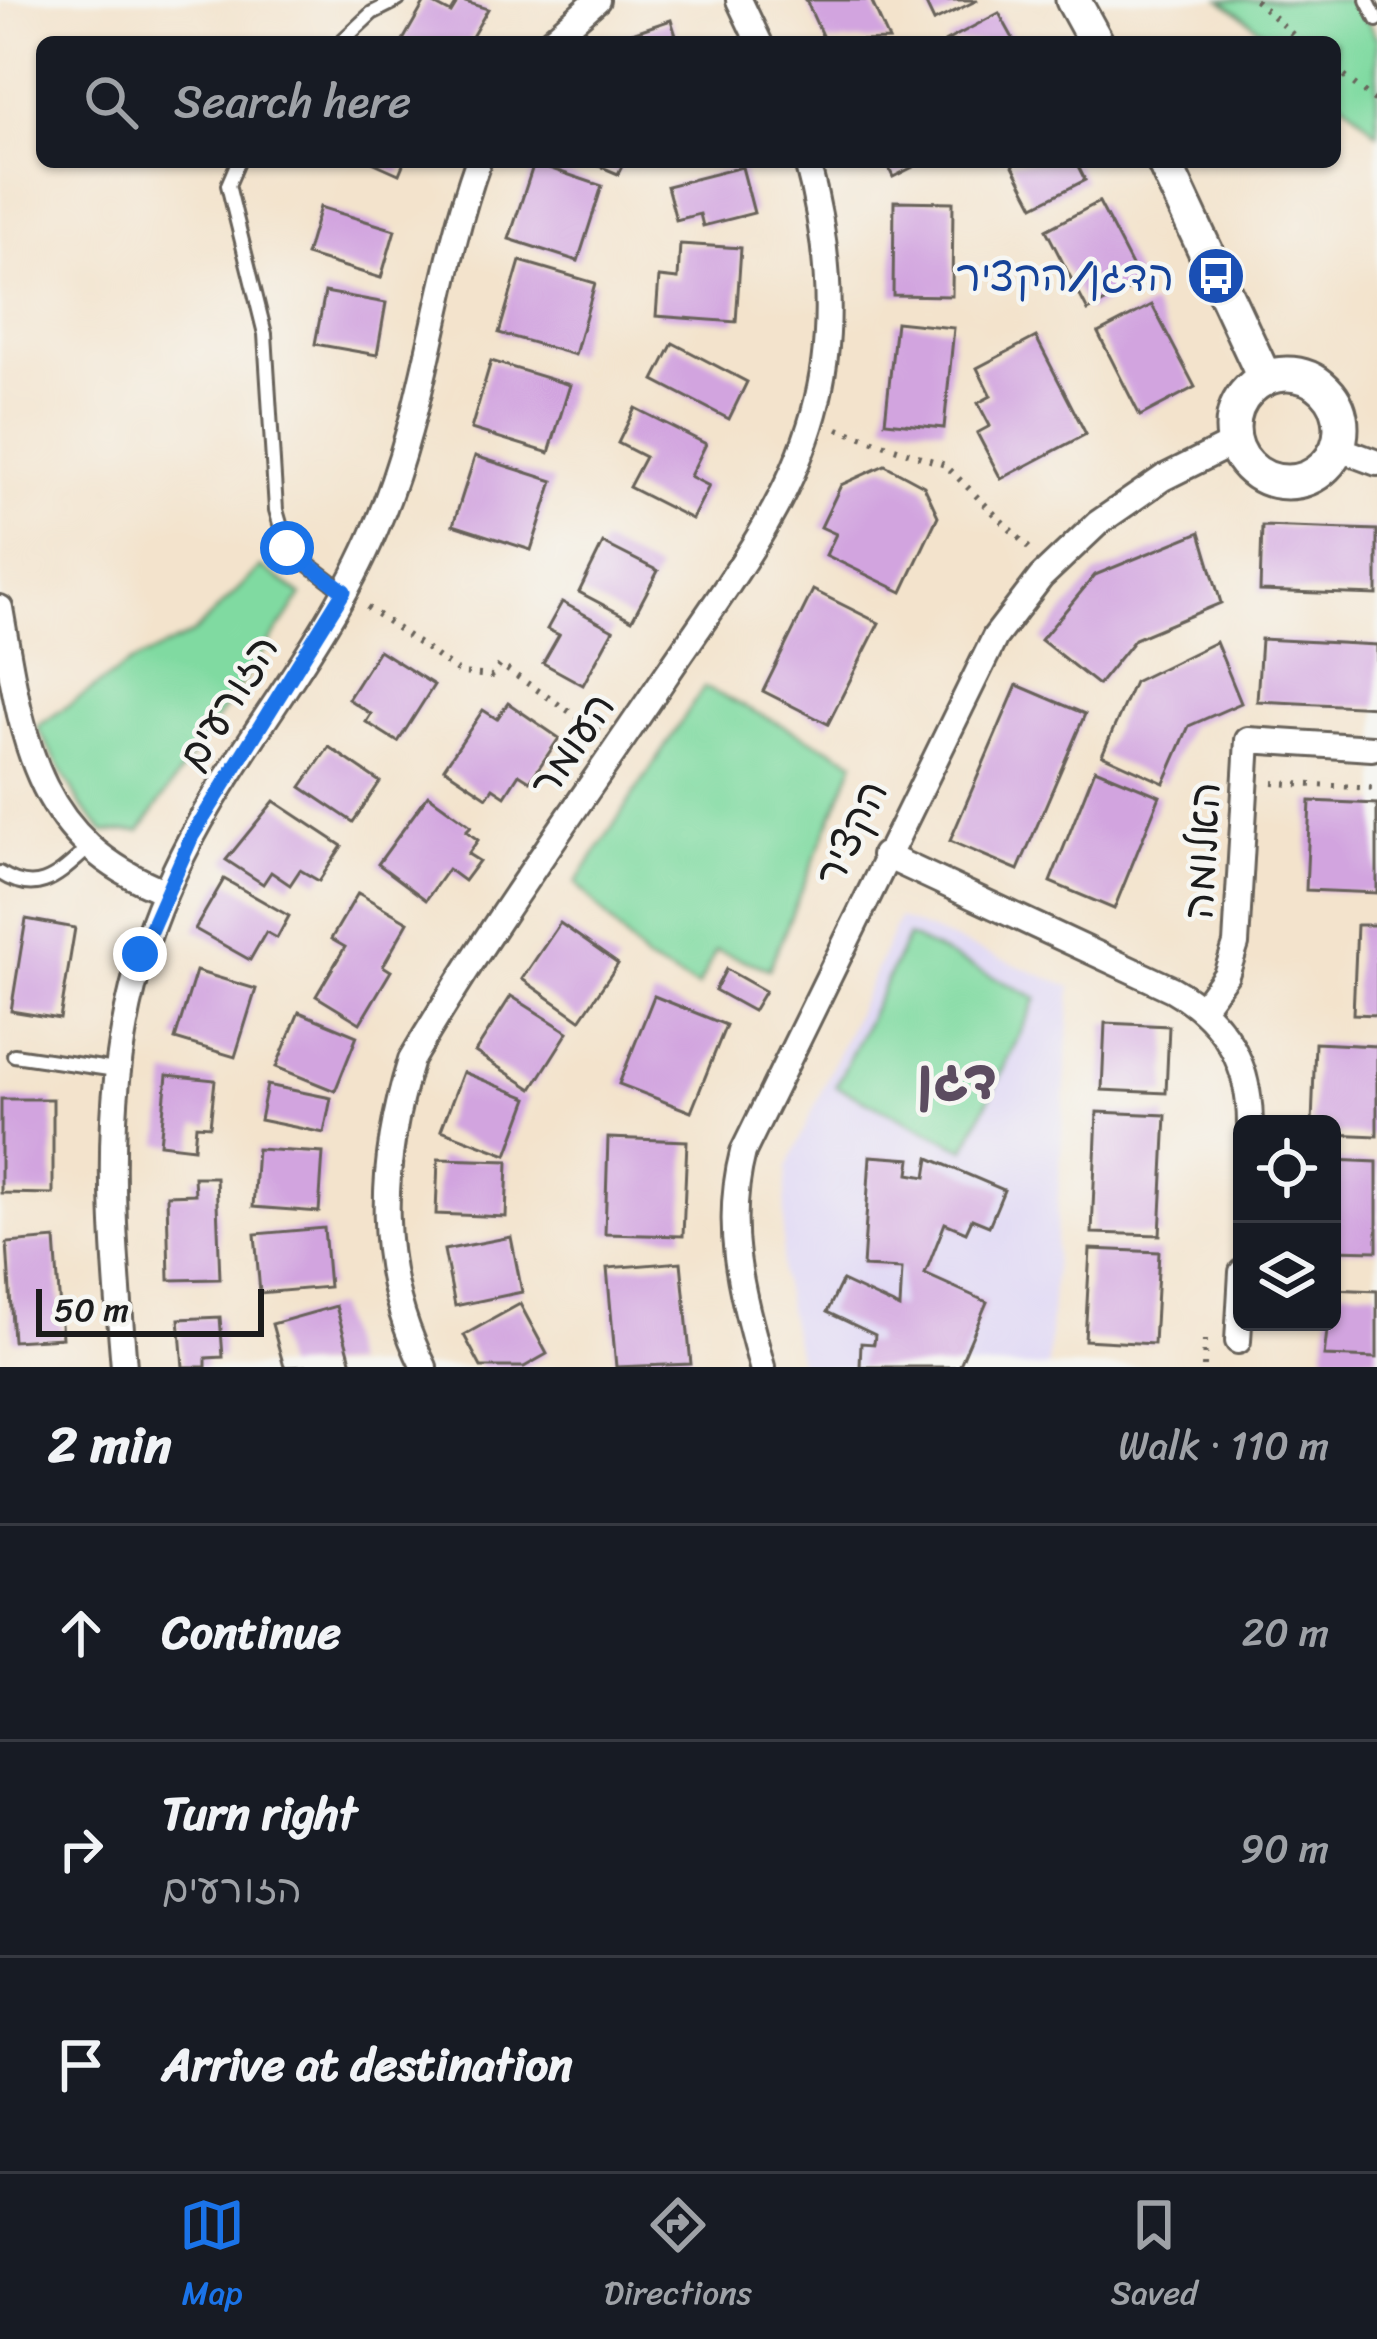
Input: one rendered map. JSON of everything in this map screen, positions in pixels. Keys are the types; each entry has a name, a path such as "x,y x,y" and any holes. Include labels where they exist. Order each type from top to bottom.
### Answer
{"street":[{"path":"739,0 756,36"},
{"path":"1072,0 1093,36"},
{"path":"555,36 592,1"},
{"name":"הזורעים","path":"124,1367 111,1212 116,1070 128,998 164,891 213,800 344,591 373,535 402,456 476,168"},
{"name":"העומר","path":"424,1367 392,1272 384,1200 390,1128 411,1060 767,523 812,420 829,310 821,224 808,168"},
{"path":"1167,168 1265,379"},
{"path":"1299,375 1327,392 1339,413 1337,448 1316,473 1285,482 1253,470 1235,442 1233,425 1241,400 1265,379 1299,375"},
{"name":"הקציר","path":"762,1367 734,1254 739,1169 756,1120 975,669 1049,568 1130,499 1235,442"},
{"path":"1337,448 1377,463"},
{"path":"0,608 28,750 58,810 89,848 121,872 164,891"},
{"name":"האלומה","path":"1202,1008 1222,982 1234,952 1248,740 1372,748"},
{"path":"884,855 1172,989 1202,1008 1224,1032 1240,1062 1249,1115"},
{"path":"1238,1341 1239,1331"}],"lane":[{"path":"347,36 372,13 398,0"},
{"path":"1367,0 1377,20"},
{"path":"235,168 228,185 265,334 276,510 287,548 344,591"},
{"path":"0,873 17,884 35,886 49,881 89,848"},
{"path":"14,1055 116,1070"}],"path":[{"path":"1255,0 1294,36"},
{"path":"1341,74 1377,102"},
{"path":"812,420 945,465 1049,568"},
{"path":"344,591 460,673 492,676 500,664 619,745"},
{"path":"1246,782 1377,788"}],"shaded area":[{"path":"899,918 1071,987 1048,1367 800,1367 781,1275 787,1168"}],"green space":[{"path":"1221,0 1357,0 1377,39 1377,133 1341,99 1341,36 1269,36"},
{"path":"261,567 302,595 140,831 104,832 82,807 37,727 127,665 194,633"},
{"path":"704,687 855,761 769,969 716,950 698,987 646,961 576,883"},
{"path":"908,936 1037,998 965,1149 836,1086"}],"building":[{"path":"426,0 451,13 459,0 488,9 472,36 405,36"},
{"path":"806,0 871,0 887,36 822,36"},
{"path":"924,0 978,0 934,21"},
{"path":"999,13 1012,36 955,36"},
{"path":"671,20 676,36 623,36"},
{"path":"532,168 549,168 602,186 578,261 509,239"},
{"path":"742,168 754,213 703,226 700,214 676,220 667,186"},
{"path":"889,168 911,168 893,177"},
{"path":"1014,168 1079,168 1085,180 1034,206"},
{"path":"894,201 953,202 952,296 893,295"},
{"path":"1099,202 1141,283 1088,311 1046,230"},
{"path":"320,207 395,230 381,278 306,255"},
{"path":"680,244 741,248 736,322 656,316 659,277 678,279"},
{"path":"520,261 595,283 575,355 499,333"},
{"path":"325,292 386,303 377,355 315,344"},
{"path":"1152,305 1195,387 1140,416 1098,333"},
{"path":"896,322 954,328 944,428 885,422"},
{"path":"1036,337 1086,434 1001,479 977,433 990,426 978,403 991,396 977,368"},
{"path":"673,343 747,382 729,419 654,380"},
{"path":"491,361 570,385 549,453 471,429"},
{"path":"635,408 706,444 690,476 709,486 692,519 629,487 645,457 618,443"},
{"path":"475,456 553,481 531,550 453,525"},
{"path":"885,465 924,486 938,516 902,592 826,555 836,534 821,527 841,485"},
{"path":"1262,526 1377,530 1377,595 1260,591"},
{"path":"1200,532 1221,603 1135,639 1098,685 1041,640 1095,575"},
{"path":"603,543 658,571 632,620 579,592"},
{"path":"813,590 879,623 828,724 763,691"},
{"path":"562,602 613,630 583,685 543,663 559,635 547,629"},
{"path":"1261,639 1377,645 1377,707 1257,701"},
{"path":"1216,642 1241,703 1189,726 1164,783 1102,755 1134,682"},
{"path":"379,650 434,685 398,742 366,722 371,714 348,699"},
{"path":"1017,685 1085,714 1018,870 950,841"},
{"path":"508,703 559,738 530,781 519,774 505,796 493,788 487,797 444,768 483,710 497,719"},
{"path":"329,747 380,782 353,822 301,787"},
{"path":"1095,769 1160,796 1114,909 1050,882"},
{"path":"428,795 471,826 466,831 478,840 468,854 479,861 464,881 448,869 426,900 378,864"},
{"path":"274,801 342,846 319,881 300,870 290,885 271,872 263,884 226,860"},
{"path":"1310,801 1377,804 1377,893 1306,890"},
{"path":"224,879 289,916 277,938 266,932 250,960 195,929"},
{"path":"358,893 408,922 383,966 391,971 360,1023 316,996 345,947 331,939"},
{"path":"26,919 75,928 60,1019 11,1011"},
{"path":"560,923 618,964 580,1020 522,979"},
{"path":"1357,925 1377,925 1377,1015 1353,1014"},
{"path":"726,969 765,991 753,1011 715,990"},
{"path":"196,971 256,989 235,1057 175,1039"},
{"path":"511,996 568,1032 532,1089 475,1052"},
{"path":"654,996 726,1025 691,1112 619,1084"},
{"path":"299,1012 357,1036 335,1091 276,1067"},
{"path":"1105,1023 1169,1026 1166,1093 1102,1090"},
{"path":"1315,1043 1377,1046 1377,1136 1341,1134 1341,1115 1312,1115"},
{"path":"463,1072 528,1098 507,1155 441,1130"},
{"path":"167,1075 215,1080 210,1126 196,1125 194,1148 160,1144"},
{"path":"267,1085 331,1098 324,1133 260,1120"},
{"path":"1,1099 53,1099 53,1194 1,1193"},
{"path":"1097,1112 1166,1115 1160,1235 1092,1233"},
{"path":"608,1138 687,1141 683,1236 605,1234"},
{"path":"257,1149 323,1153 319,1212 253,1207"},
{"path":"870,1156 911,1159 909,1174 926,1177 929,1158 1004,1190 989,1226 972,1219 966,1232 945,1223 925,1274 987,1302 959,1367 860,1367 861,1343 874,1344 875,1335 827,1312 842,1281 900,1308 902,1269 863,1267"},
{"path":"438,1159 508,1161 506,1217 436,1214"},
{"path":"1341,1160 1377,1162 1377,1251 1341,1250"},
{"path":"194,1177 216,1177 220,1279 169,1280 167,1195 195,1194"},
{"path":"324,1228 329,1287 260,1293 255,1234"},
{"path":"511,1237 522,1292 455,1306 444,1250"},
{"path":"55,1239 62,1338 13,1341 7,1243"},
{"path":"1090,1249 1159,1252 1154,1344 1085,1340"},
{"path":"681,1262 691,1364 616,1367 607,1268"},
{"path":"1341,1289 1377,1291 1377,1358 1324,1356 1327,1331 1341,1331"},
{"path":"520,1304 547,1354 524,1367 481,1367 464,1335"},
{"path":"336,1306 352,1364 284,1367 272,1324"},
{"path":"220,1317 223,1357 206,1358 206,1367 183,1367 179,1319"}],"place":[{"name":"הדגן/הקציר","path":"1216,276"}],"district":[{"name":"דגן","path":"957,1080"}],"route":[{"path":"140,954 154,913 192,836 344,591 287,548"}]}
